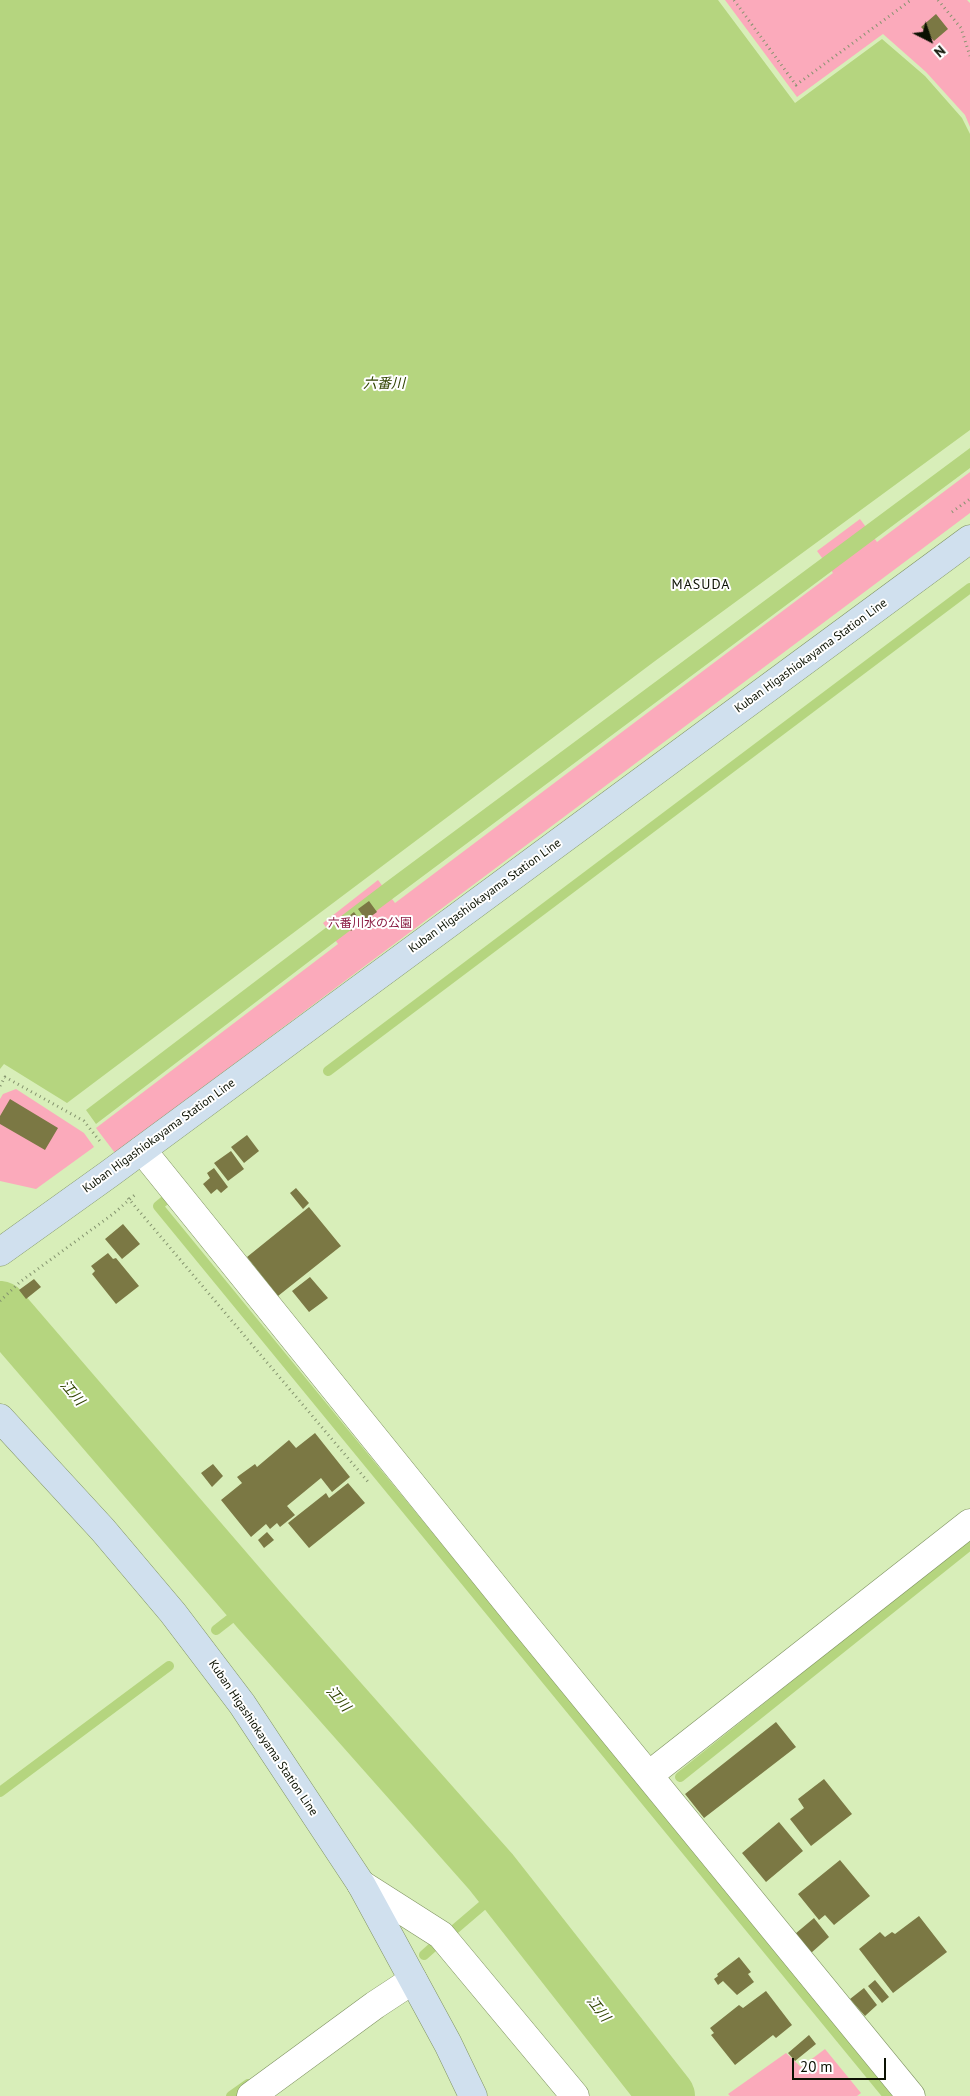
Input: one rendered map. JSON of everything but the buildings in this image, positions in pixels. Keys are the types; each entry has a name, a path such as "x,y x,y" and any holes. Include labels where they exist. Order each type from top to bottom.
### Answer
{"main road":[{"name":"Kuban Higashiokayama Station Line","path":"0,1252 142,1150 970,539"},
{"name":"Kuban Higashiokayama Station Line","path":"0,1418 103,1530 173,1613 242,1704 361,1884 448,2044 473,2096"}],"street":[{"path":"142,1150 911,2096"},
{"path":"649,1775 970,1523"},
{"path":"361,1884 441,1935 575,2096"},
{"path":"251,2096 375,2005 413,1980"}],"path":[{"path":"734,0 796,85 911,0"},
{"path":"938,0 961,28 970,56"},
{"path":"0,1086 6,1077 84,1121 120,1166"},
{"path":"0,1301 20,1282 130,1200 159,1172"}],"green space":[{"path":"725,0 967,0 970,3 970,127 965,115 926,72 883,34 797,97"},
{"name":"六番川水の公園","path":"970,472 970,513 115,1153 96,1128 338,944 323,923 378,880 395,903 833,573 817,551 860,519 877,542"},
{"path":"16,1089 84,1133 94,1147 36,1189 0,1181 0,1099 3,1094"},
{"path":"825,2049 861,2093 857,2096 730,2096 728,2094 786,2053 801,2067"}],"water":[{"name":"六番川","path":"0,0 718,0 795,103 882,39 925,76 962,118 970,134 970,430 655,661 67,1103 4,1064 0,1069"},
{"path":"970,448 970,468 332,944 96,1124 86,1110 386,882"}],"waterway":[{"path":"328,1071 970,588"},
{"path":"169,1197 158,1206 888,2096"},
{"name":"江川","path":"0,1309 260,1611 491,1872 667,2096"},
{"path":"680,1777 970,1545"},
{"path":"216,1630 252,1602"},
{"path":"0,1792 169,1666"},
{"path":"455,1929 503,1888"},
{"path":"424,1955 433,1947"},
{"path":"231,2096 248,2084"}],"district":[{"name":"MASUDA","path":"701,585"}]}
